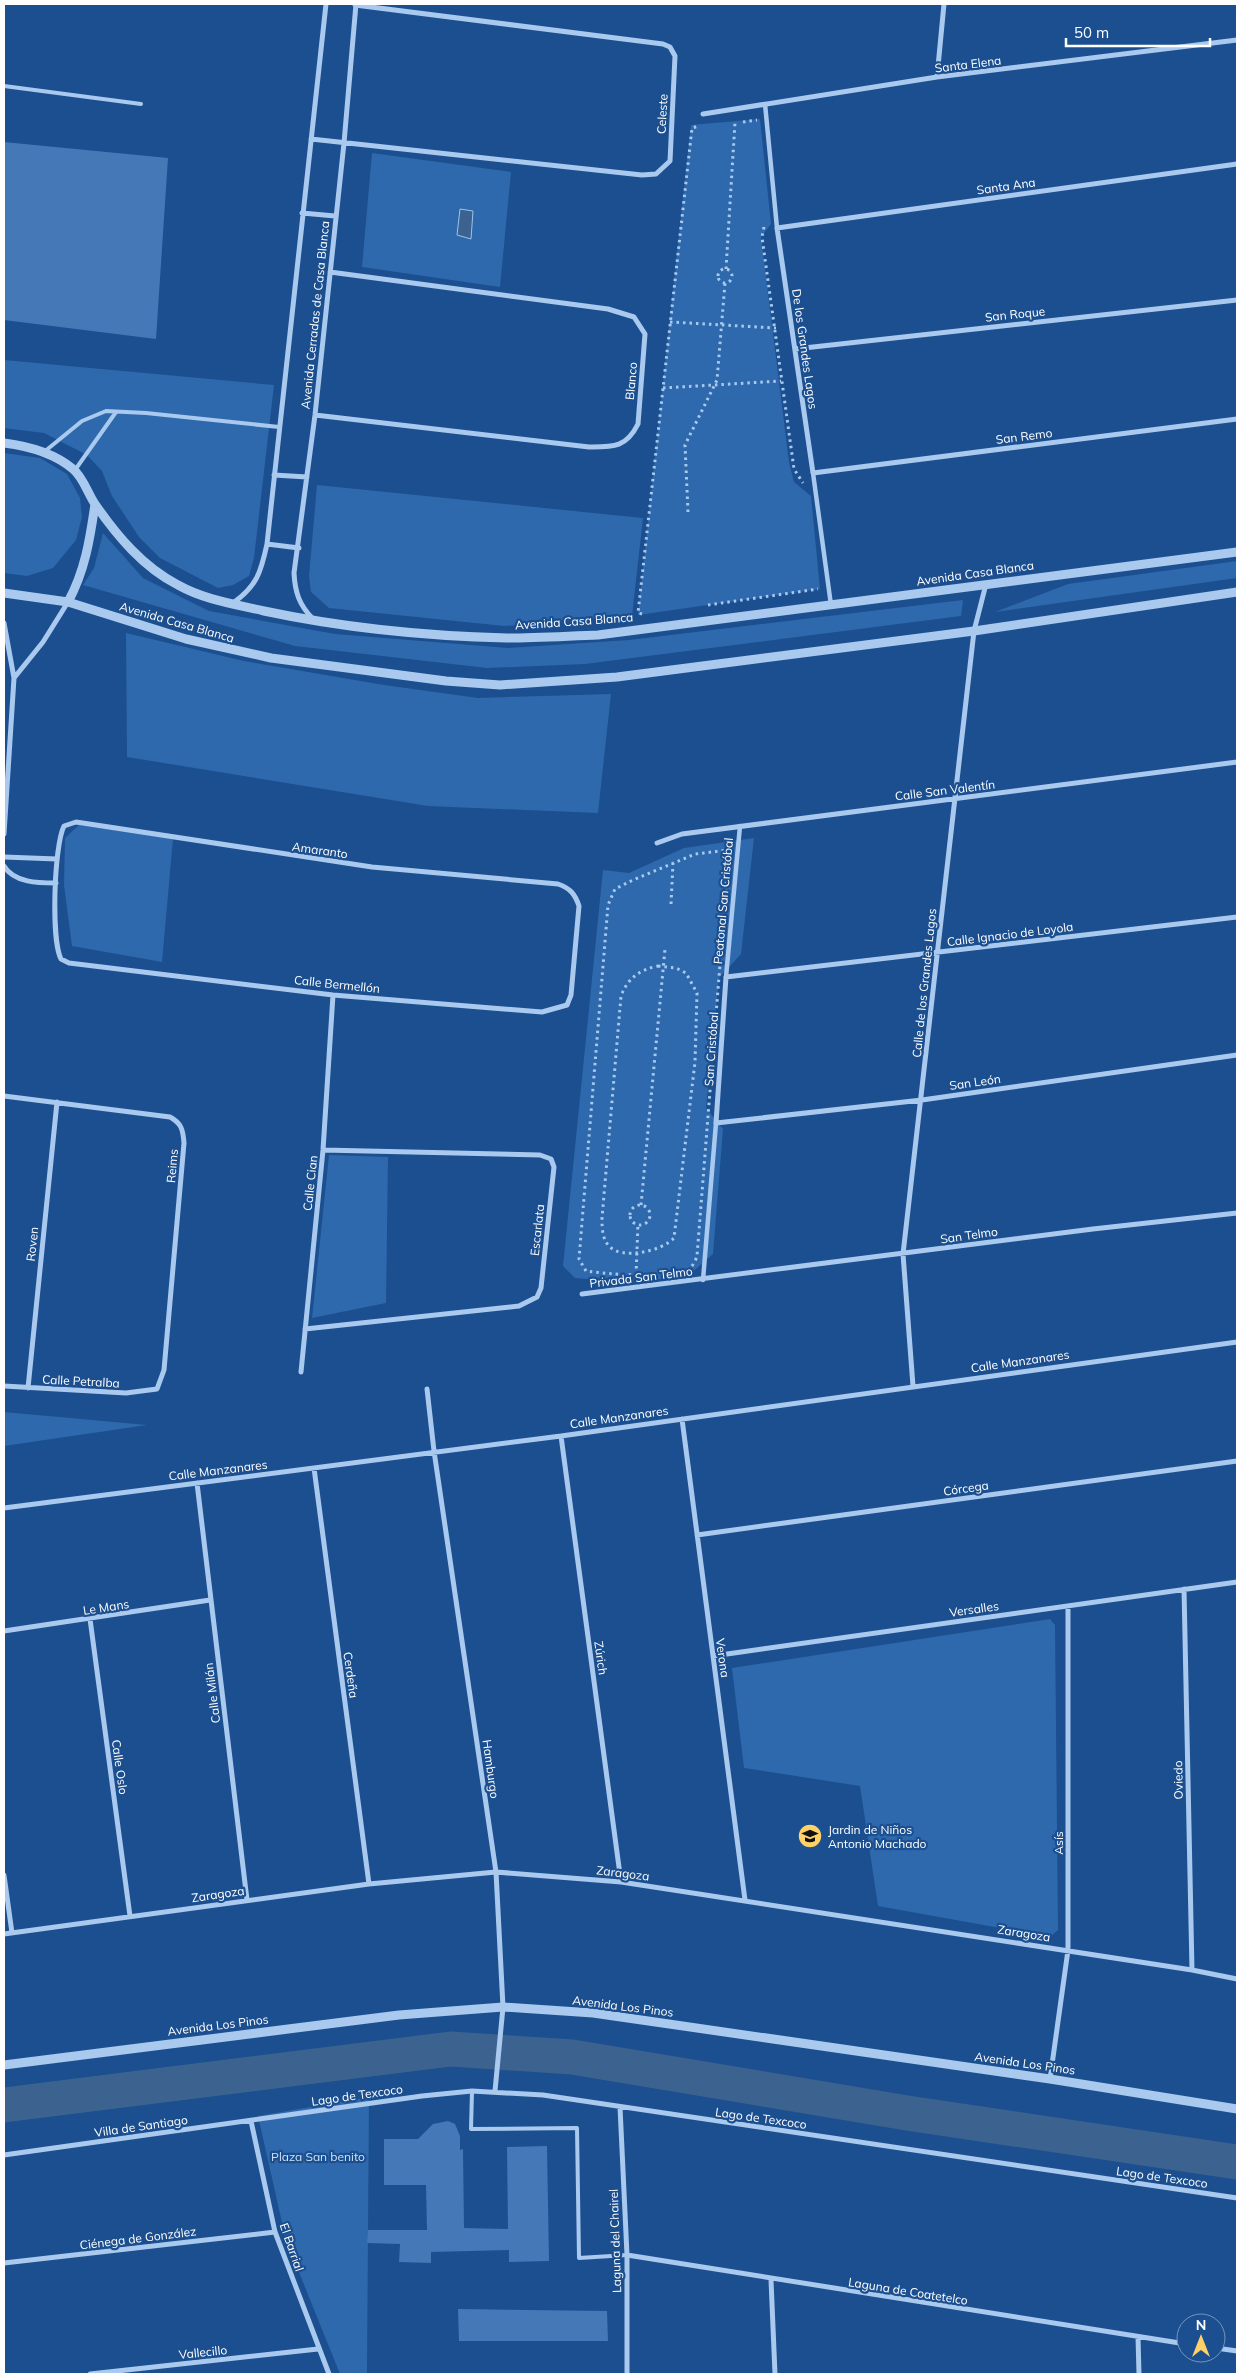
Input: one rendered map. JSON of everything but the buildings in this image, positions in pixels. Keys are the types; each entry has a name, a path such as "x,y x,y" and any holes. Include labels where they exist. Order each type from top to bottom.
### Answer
{"street":[{"name":"Avenida Cerradas de Casa Blanca","path":"233,604 254,585 262,568 267,544 278,427 326,4"},
{"name":"Avenida Cerradas de Casa Blanca","path":"315,622 304,610 295,588 344,143 356,4"},
{"name":"Celeste","path":"344,143 642,175 656,174 670,161 676,62 670,47 652,42 356,4"},
{"path":"936,77 944,4"},
{"name":"Santa Elena","path":"703,114 936,77 1237,40"},
{"path":"765,104 777,228"},
{"path":"311,139 344,143"},
{"name":"Santa Ana","path":"777,228 1237,164"},
{"path":"302,213 335,216"},
{"name":"De los Grandes Lagos","path":"777,228 813,473"},
{"name":"Blanco","path":"315,414 598,447 621,445 632,435 638,424 645,334 634,317 608,310 330,272"},
{"name":"San Roque","path":"795,349 1237,300"},
{"name":"San Remo","path":"813,473 1237,419"},
{"name":"Avenida Casa Blanca","path":"4,443 44,452 58,458 75,470 95,504 123,541 146,565 178,585 210,599 315,622 370,630 508,638 598,635 1237,552"},
{"path":"813,473 831,606"},
{"path":"274,474 307,477"},
{"path":"14,678 43,642 77,585 86,558 95,504"},
{"path":"267,544 299,548"},
{"name":"Calle de los Grandes Lagos","path":"913,1386 903,1254 974,631 986,584"},
{"name":"Avenida Casa Blanca","path":"4,593 68,602 186,639 271,658 446,681 500,684 563,682 617,676 974,631 1237,592"},
{"path":"4,623 14,678 6,756 4,834"},
{"name":"Calle San Valentín","path":"657,842 682,834 740,826 1237,762"},
{"name":"Amaranto","path":"69,823 84,822 372,868 545,882 568,888"},
{"name":"Calle Bermellón","path":"69,823 61,832 56,883 56,950 60,959 69,962 333,995 542,1012 567,1005 571,995 579,906 576,897 568,888"},
{"name":"Peatonal San Cristóbal","path":"726,977 740,826"},
{"path":"4,857 57,860"},
{"path":"4,866 7,871 22,879 56,883"},
{"name":"Calle Ignacio de Loyola","path":"726,977 1237,917"},
{"name":"San Cristóbal","path":"716,1123 726,977"},
{"name":"Calle Cian","path":"300,1372 323,1150 333,995"},
{"name":"San León","path":"716,1123 922,1100 1237,1055"},
{"name":"Reims","path":"4,1096 170,1117 179,1122 183,1131 164,1370 157,1389"},
{"name":"Roven","path":"28,1388 56,1102"},
{"path":"703,1280 716,1123"},
{"name":"Escarlata","path":"305,1329 519,1306 537,1297 541,1288 554,1167 551,1158 540,1155 323,1150"},
{"name":"San Telmo","path":"703,1280 1093,1229 1237,1213"},
{"name":"Privada San Telmo","path":"582,1294 703,1280"},
{"name":"Calle Manzanares","path":"4,1508 561,1436 1237,1342"},
{"name":"Calle Petralba","path":"4,1386 126,1394 157,1389"},
{"name":"Hamburgo","path":"427,1389 434,1451 496,1872 504,2007 495,2091"},
{"name":"Verona","path":"682,1419 746,1900"},
{"name":"Zúrich","path":"561,1436 621,1882"},
{"name":"Córcega","path":"697,1535 1237,1460"},
{"name":"Cerdeña","path":"314,1468 369,1884"},
{"name":"Calle Milán","path":"197,1483 247,1900"},
{"name":"Versalles","path":"713,1656 1237,1582"},
{"name":"Oviedo","path":"1184,1590 1192,1970"},
{"name":"Le Mans","path":"4,1631 90,1620 210,1600"},
{"name":"Asís","path":"1050,2079 1068,1950 1068,1606"},
{"name":"Calle Oslo","path":"90,1620 130,1916"},
{"name":"Zaragoza","path":"4,1934 369,1884 496,1872 621,1882 746,1900 1068,1950 1237,1979"},
{"path":"4,1875 12,1933"},
{"name":"Avenida Los Pinos","path":"4,2065 399,2015 504,2007 592,2013 1050,2079 1237,2109"},
{"name":"Lago de Texcoco","path":"281,2116 472,2091 543,2095 1237,2198"},
{"name":"Laguna del Chairel","path":"620,2107 627,2255 627,2374"},
{"name":"Villa de Santiago","path":"4,2155 281,2116"},
{"name":"El Barrial","path":"251,2121 275,2232 329,2374"},
{"name":"Ciénega de González","path":"4,2263 275,2232"},
{"name":"Laguna de Coatetelco","path":"627,2255 771,2280 1176,2343"},
{"path":"771,2280 775,2374"},
{"path":"1138,2337 1139,2374"},
{"name":"Vallecillo","path":"90,2374 318,2349"}],"lane":[{"path":"4,86 141,104"},
{"path":"44,452 82,421 95,414 116,412 278,427"},
{"path":"75,470 116,412"},
{"path":"472,2091 471,2129 577,2128 579,2258 627,2255"}],"path":[{"path":"727,123 767,119"},
{"path":"726,269 735,122"},
{"path":"649,613 638,614 692,128 702,126"},
{"path":"776,217 766,224 762,237 776,328 781,381 796,476 815,491"},
{"path":"726,269 731,272 732,276 729,282 725,283 719,281 718,275 721,270 726,269"},
{"path":"688,512 685,446 716,384 725,283"},
{"path":"670,322 776,328"},
{"path":"663,388 781,381"},
{"path":"706,605 829,588"},
{"path":"729,850 697,1256 691,1267 682,1271 636,1275 586,1271 579,1259 608,905 615,890 673,863 695,854 729,850"},
{"path":"671,904 673,863"},
{"path":"641,1205 665,949"},
{"path":"663,966 676,968 686,973 698,993 696,1062 674,1238 668,1245 655,1251 637,1253 614,1250 608,1245 602,1228 621,996 625,985 633,976 643,970 663,966"},
{"path":"641,1205 649,1210 650,1217 644,1223 638,1224 632,1221 630,1213 635,1206 641,1205"},
{"path":"636,1275 638,1224"}],"green space":[{"path":"760,119 771,224 761,237 789,462 794,482 811,496 820,589 638,615 691,125"},
{"path":"372,153 511,172 500,287 362,267"},
{"path":"4,360 274,385 254,558 249,576 233,585 218,588 160,558 139,537 112,496 102,471 87,455 44,433 4,428"},
{"path":"4,453 40,458 67,474 80,498 82,517 76,540 53,568 27,576 4,573"},
{"path":"317,485 643,518 632,616 504,626 329,608 311,592 309,576"},
{"path":"103,533 143,578 209,611 335,634 508,648 629,640 963,600 961,616 585,664 487,668 295,646 83,585 94,568"},
{"path":"1237,561 1237,578 995,612 1068,584"},
{"path":"126,633 244,661 384,685 478,698 611,694 598,813 428,806 127,757"},
{"path":"79,825 173,839 162,962 72,946 64,885 65,838"},
{"path":"754,838 741,954 719,978 706,1108 723,1129 713,1254 689,1275 633,1283 575,1278 563,1266 603,870 629,873 684,848"},
{"path":"329,1155 388,1157 386,1303 312,1318"},
{"path":"4,1412 147,1425 4,1446"},
{"path":"1050,1619 1055,1625 1058,1930 1050,1937 878,1906 860,1786 744,1768 732,1668"},
{"name":"Plaza San benito","path":"369,2097 367,2374 340,2374 286,2240 258,2116"}],"shaded area":[{"path":"460,209 473,211 471,239 457,235"}],"waterway":[{"path":"4,2105 451,2049 572,2057 907,2113 1237,2162"}],"place":[{"name":"Jardin de Niños Antonio Machado","path":"810,1836"}]}
